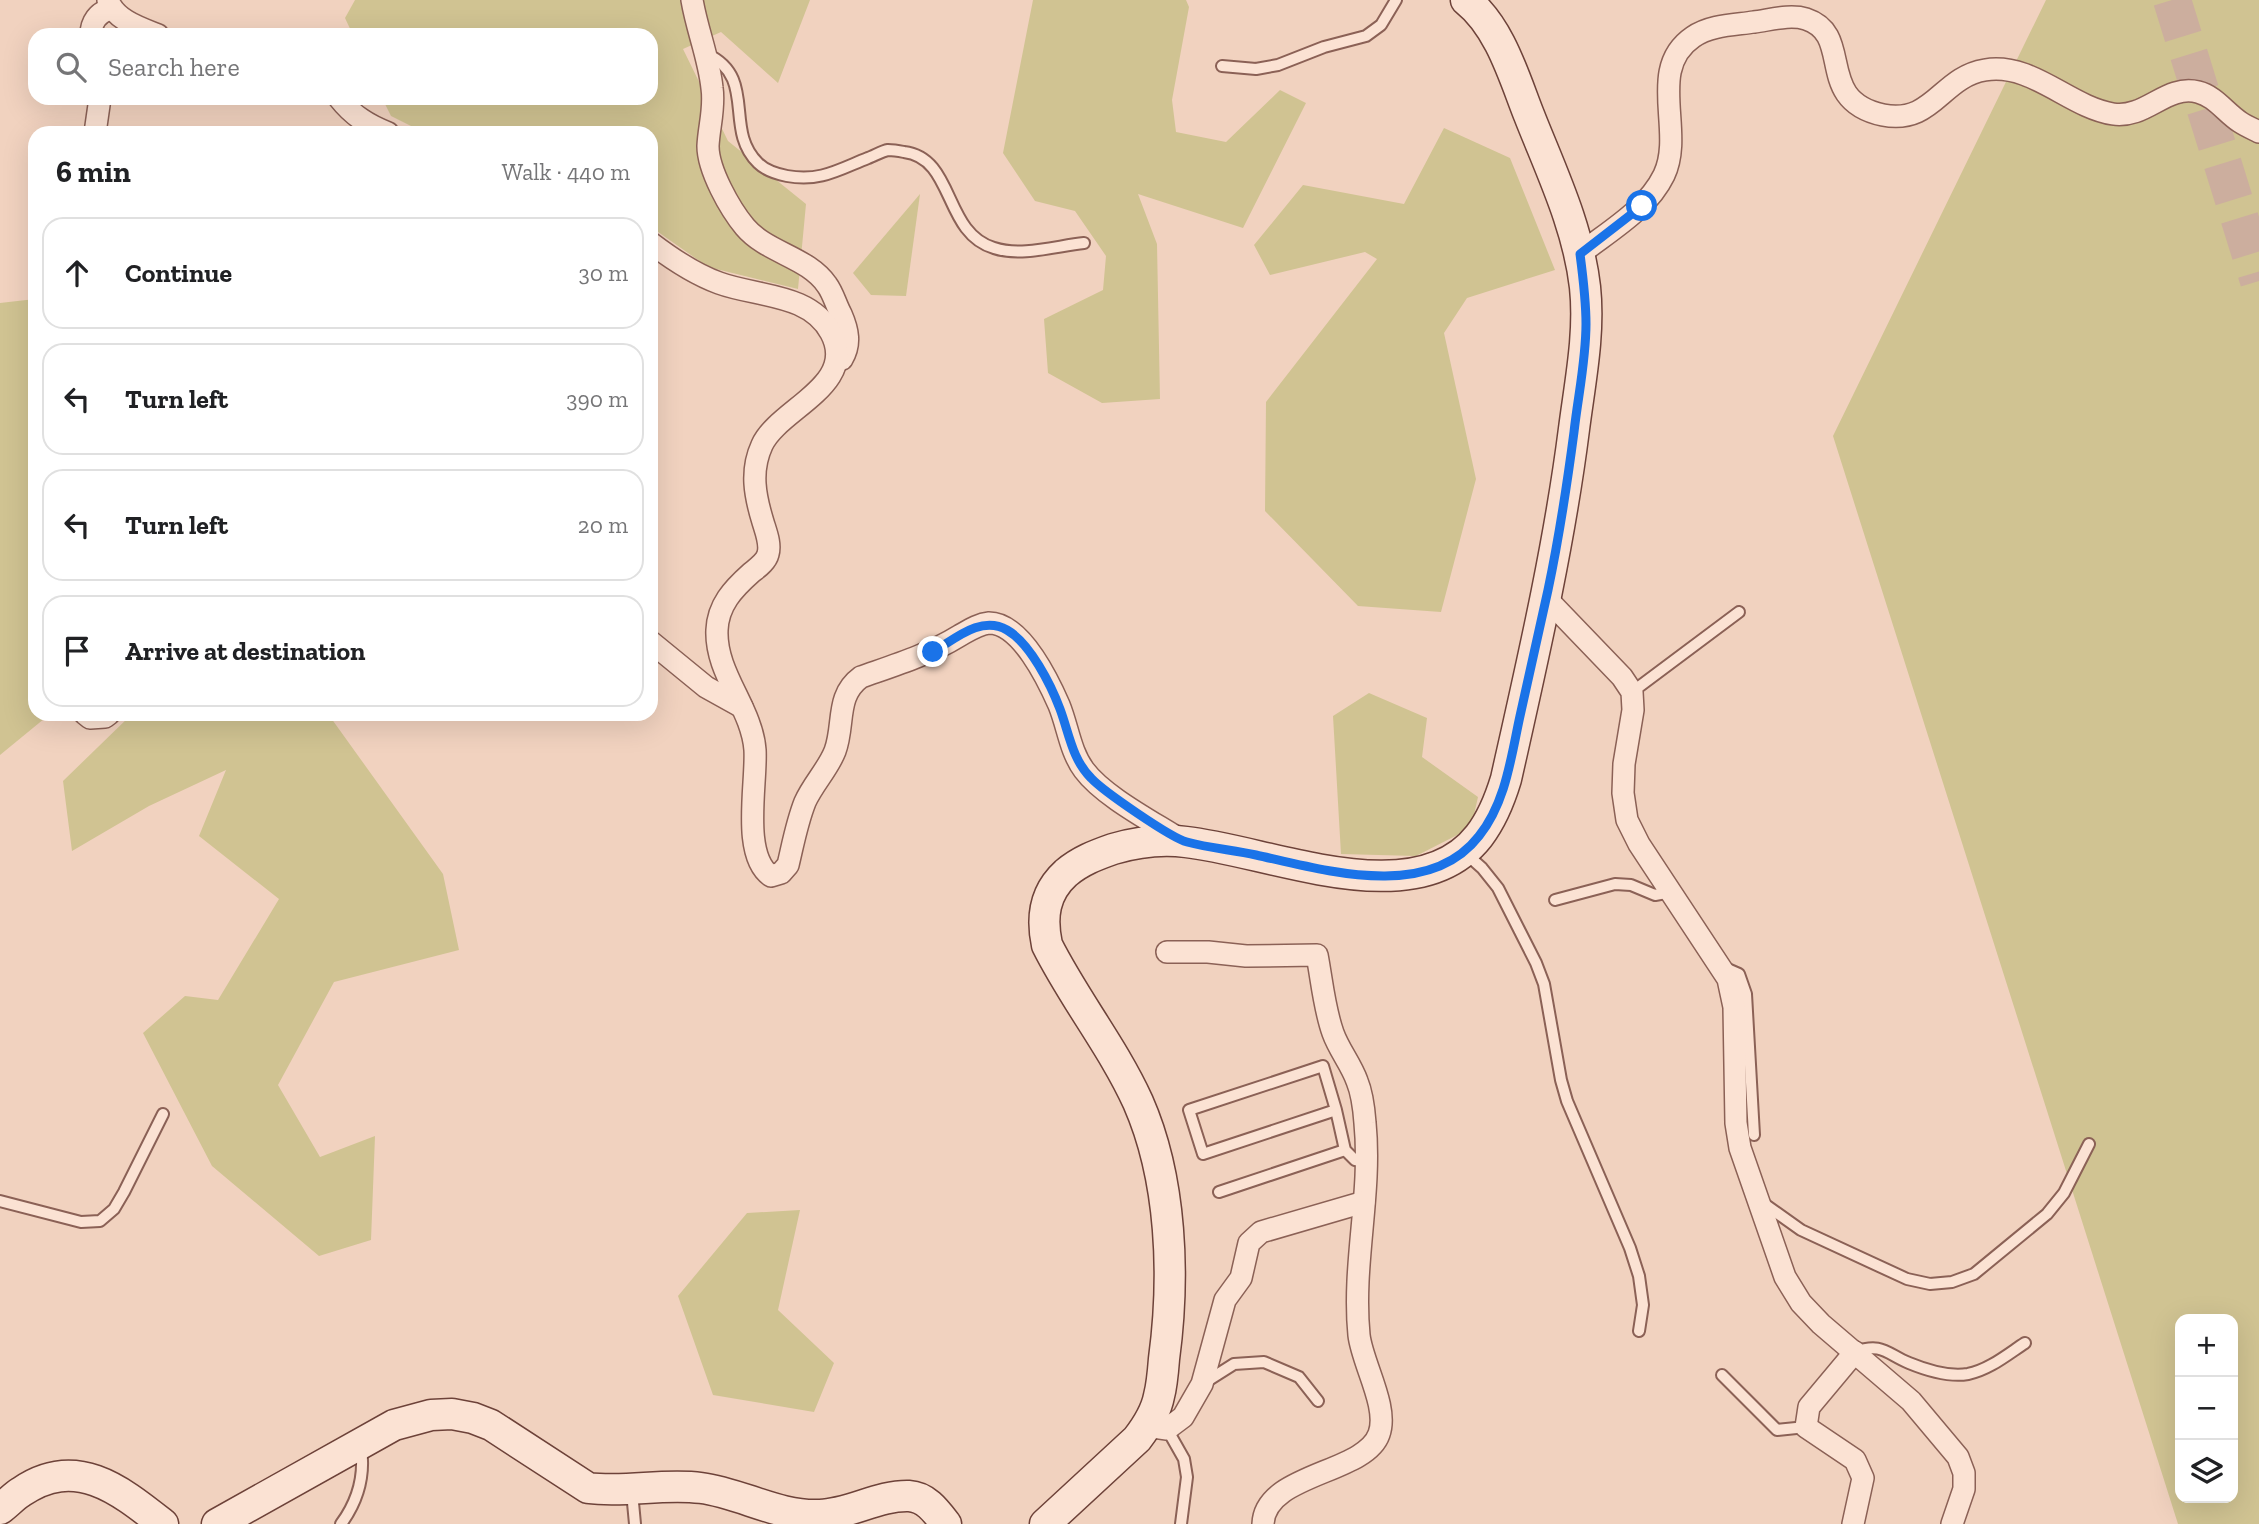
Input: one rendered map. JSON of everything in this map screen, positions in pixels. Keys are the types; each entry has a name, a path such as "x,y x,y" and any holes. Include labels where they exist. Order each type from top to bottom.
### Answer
{"street":[{"path":"692,0 713,101 708,148 711,167 744,226 755,237 816,273 828,286 848,336 848,349 843,359 835,365"},
{"path":"1157,1428 1168,1329 1169,1265 1160,1168 1150,1133 1133,1092 1047,945 1043,928 1044,910 1049,893 1059,879 1087,859 1129,845 1157,841 1184,842 1306,866 1380,876 1424,872 1445,864 1464,852 1479,836 1500,798 1546,598 1563,510 1583,361 1586,313 1580,254 1571,221 1505,56 1491,29 1466,0"},
{"path":"93,28 98,15 110,5 140,28"},
{"path":"1580,254 1642,206 1656,190 1665,173 1671,152 1668,86 1670,67 1680,47 1695,35 1714,28 1790,17 1805,19 1818,25 1828,36 1844,94 1856,104 1883,115 1912,115 1926,108 1960,79 1984,70 2007,70 2029,77 2099,111 2115,114 2131,114 2145,109 2169,94 2197,92 2210,97 2240,122 2259,132"},
{"path":"96,126 99,105"},
{"path":"344,105 369,126"},
{"path":"658,248 709,279 802,305 815,312 832,335 837,348 835,365 827,381 776,426 763,442 756,461 754,483 768,541 768,554 761,565 727,597 717,628 717,643 732,687 743,708 755,748 751,802 757,858 761,869 771,876 781,873 788,865 806,802 835,750 842,700 853,683 860,677 933,652 975,627 989,623 1016,635 1044,674 1084,771 1106,791 1184,842"},
{"path":"1546,598 1622,677 1632,692 1633,710 1624,764 1623,793 1627,820 1639,844 1728,979 1734,1007 1736,1123 1740,1148 1785,1277 1801,1303 1911,1401 1958,1457 1964,1473 1964,1489 1952,1524"},
{"path":"658,648 706,687 743,708"},
{"path":"1167,952 1209,952 1246,956 1317,955 1326,1008 1334,1034 1358,1081 1365,1119 1368,1162 1356,1299 1359,1339 1381,1413 1379,1434 1366,1451 1278,1495 1266,1507 1263,1524"},
{"path":"1045,1524 1131,1444 1157,1428 1183,1417 1202,1384 1224,1300 1241,1278 1249,1243 1261,1231 1364,1202"},
{"path":"1853,1524 1863,1478 1855,1460 1806,1427 1809,1407 1854,1352"},
{"path":"216,1524 394,1425 413,1419 452,1415 491,1425 588,1488 702,1488 776,1510 808,1515 838,1513 896,1497 910,1496 922,1499 932,1506 946,1524"},
{"path":"0,1509 21,1492 40,1482 63,1476 86,1478 104,1483 123,1493 141,1504 163,1524"}],"lane":[{"path":"1222,66 1256,69 1278,65 1324,47 1366,36 1381,25 1396,0"},
{"path":"704,53 720,60 730,71 736,85 744,147 760,165 779,175 803,179 823,177 888,150 914,153 935,168 957,216 972,237 983,243 994,248 1020,251 1084,243"},
{"path":"1632,692 1740,612"},
{"path":"1464,852 1482,868 1498,888 1544,984 1567,1101 1630,1248 1639,1276 1643,1305 1639,1331"},
{"path":"1555,900 1615,884 1631,885 1655,895 1671,892"},
{"path":"1721,965 1739,974 1746,994 1755,1135"},
{"path":"1336,1110 1203,1154 1189,1110 1323,1066 1336,1110 1345,1150 1355,1160 1368,1162"},
{"path":"0,1202 81,1222 100,1221 114,1209 163,1114"},
{"path":"1758,1199 1801,1230 1907,1279 1930,1283 1952,1282 1974,1274 2047,1214 2064,1192 2089,1144"},
{"path":"1219,1192 1345,1150"},
{"path":"1854,1352 1867,1347 1888,1350 1909,1363 1949,1374 1968,1374 1992,1364 2025,1343"},
{"path":"1202,1384 1234,1364 1264,1362 1299,1377 1318,1401"},
{"path":"1723,1375 1777,1430 1806,1427"},
{"path":"1157,1428 1184,1459 1187,1477 1181,1524"},
{"path":"341,1524 359,1491 363,1465 360,1442"},
{"path":"632,1489 635,1524"}],"shaded area":[{"path":"355,0 810,0 778,83 721,32 683,49 728,141 806,204 798,289 708,267 658,232 658,126 411,126 391,116 386,105 658,105 658,28 350,28 345,18"},
{"path":"1033,0 1186,0 1189,7 1172,100 1176,132 1226,142 1280,90 1306,103 1243,228 1138,194 1157,244 1160,399 1102,403 1048,373 1044,319 1103,290 1106,256 1075,211 1035,201 1003,153"},
{"path":"2046,0 2259,0 2259,1524 2178,1524 1833,436"},
{"path":"1444,128 1510,158 1555,270 1467,298 1444,333 1476,479 1441,612 1358,606 1265,511 1266,402 1377,259 1365,252 1270,275 1254,245 1303,185 1404,204"},
{"path":"920,194 906,296 871,295 853,273"},
{"path":"28,300 28,721 41,721 0,755 0,303"},
{"path":"1369,693 1427,718 1422,757 1478,797 1471,828 1416,856 1341,854 1333,716"},
{"path":"125,721 333,721 443,874 459,950 334,982 278,1085 320,1157 375,1136 371,1240 319,1256 212,1166 143,1033 185,996 218,1000 279,899 199,836 226,770 149,806 72,851 63,781"},
{"path":"800,1210 778,1310 834,1363 814,1412 713,1395 678,1296 747,1213"}],"tunnel":[{"path":"2172,0 2259,281"}],"route":[{"path":"933,652 975,627 989,623 1016,635 1044,674 1084,771 1106,791 1184,842 1338,872 1380,876 1403,876 1445,864 1464,852 1479,836 1500,798 1506,779 1563,510 1586,325 1585,288 1580,254 1642,206"}]}
